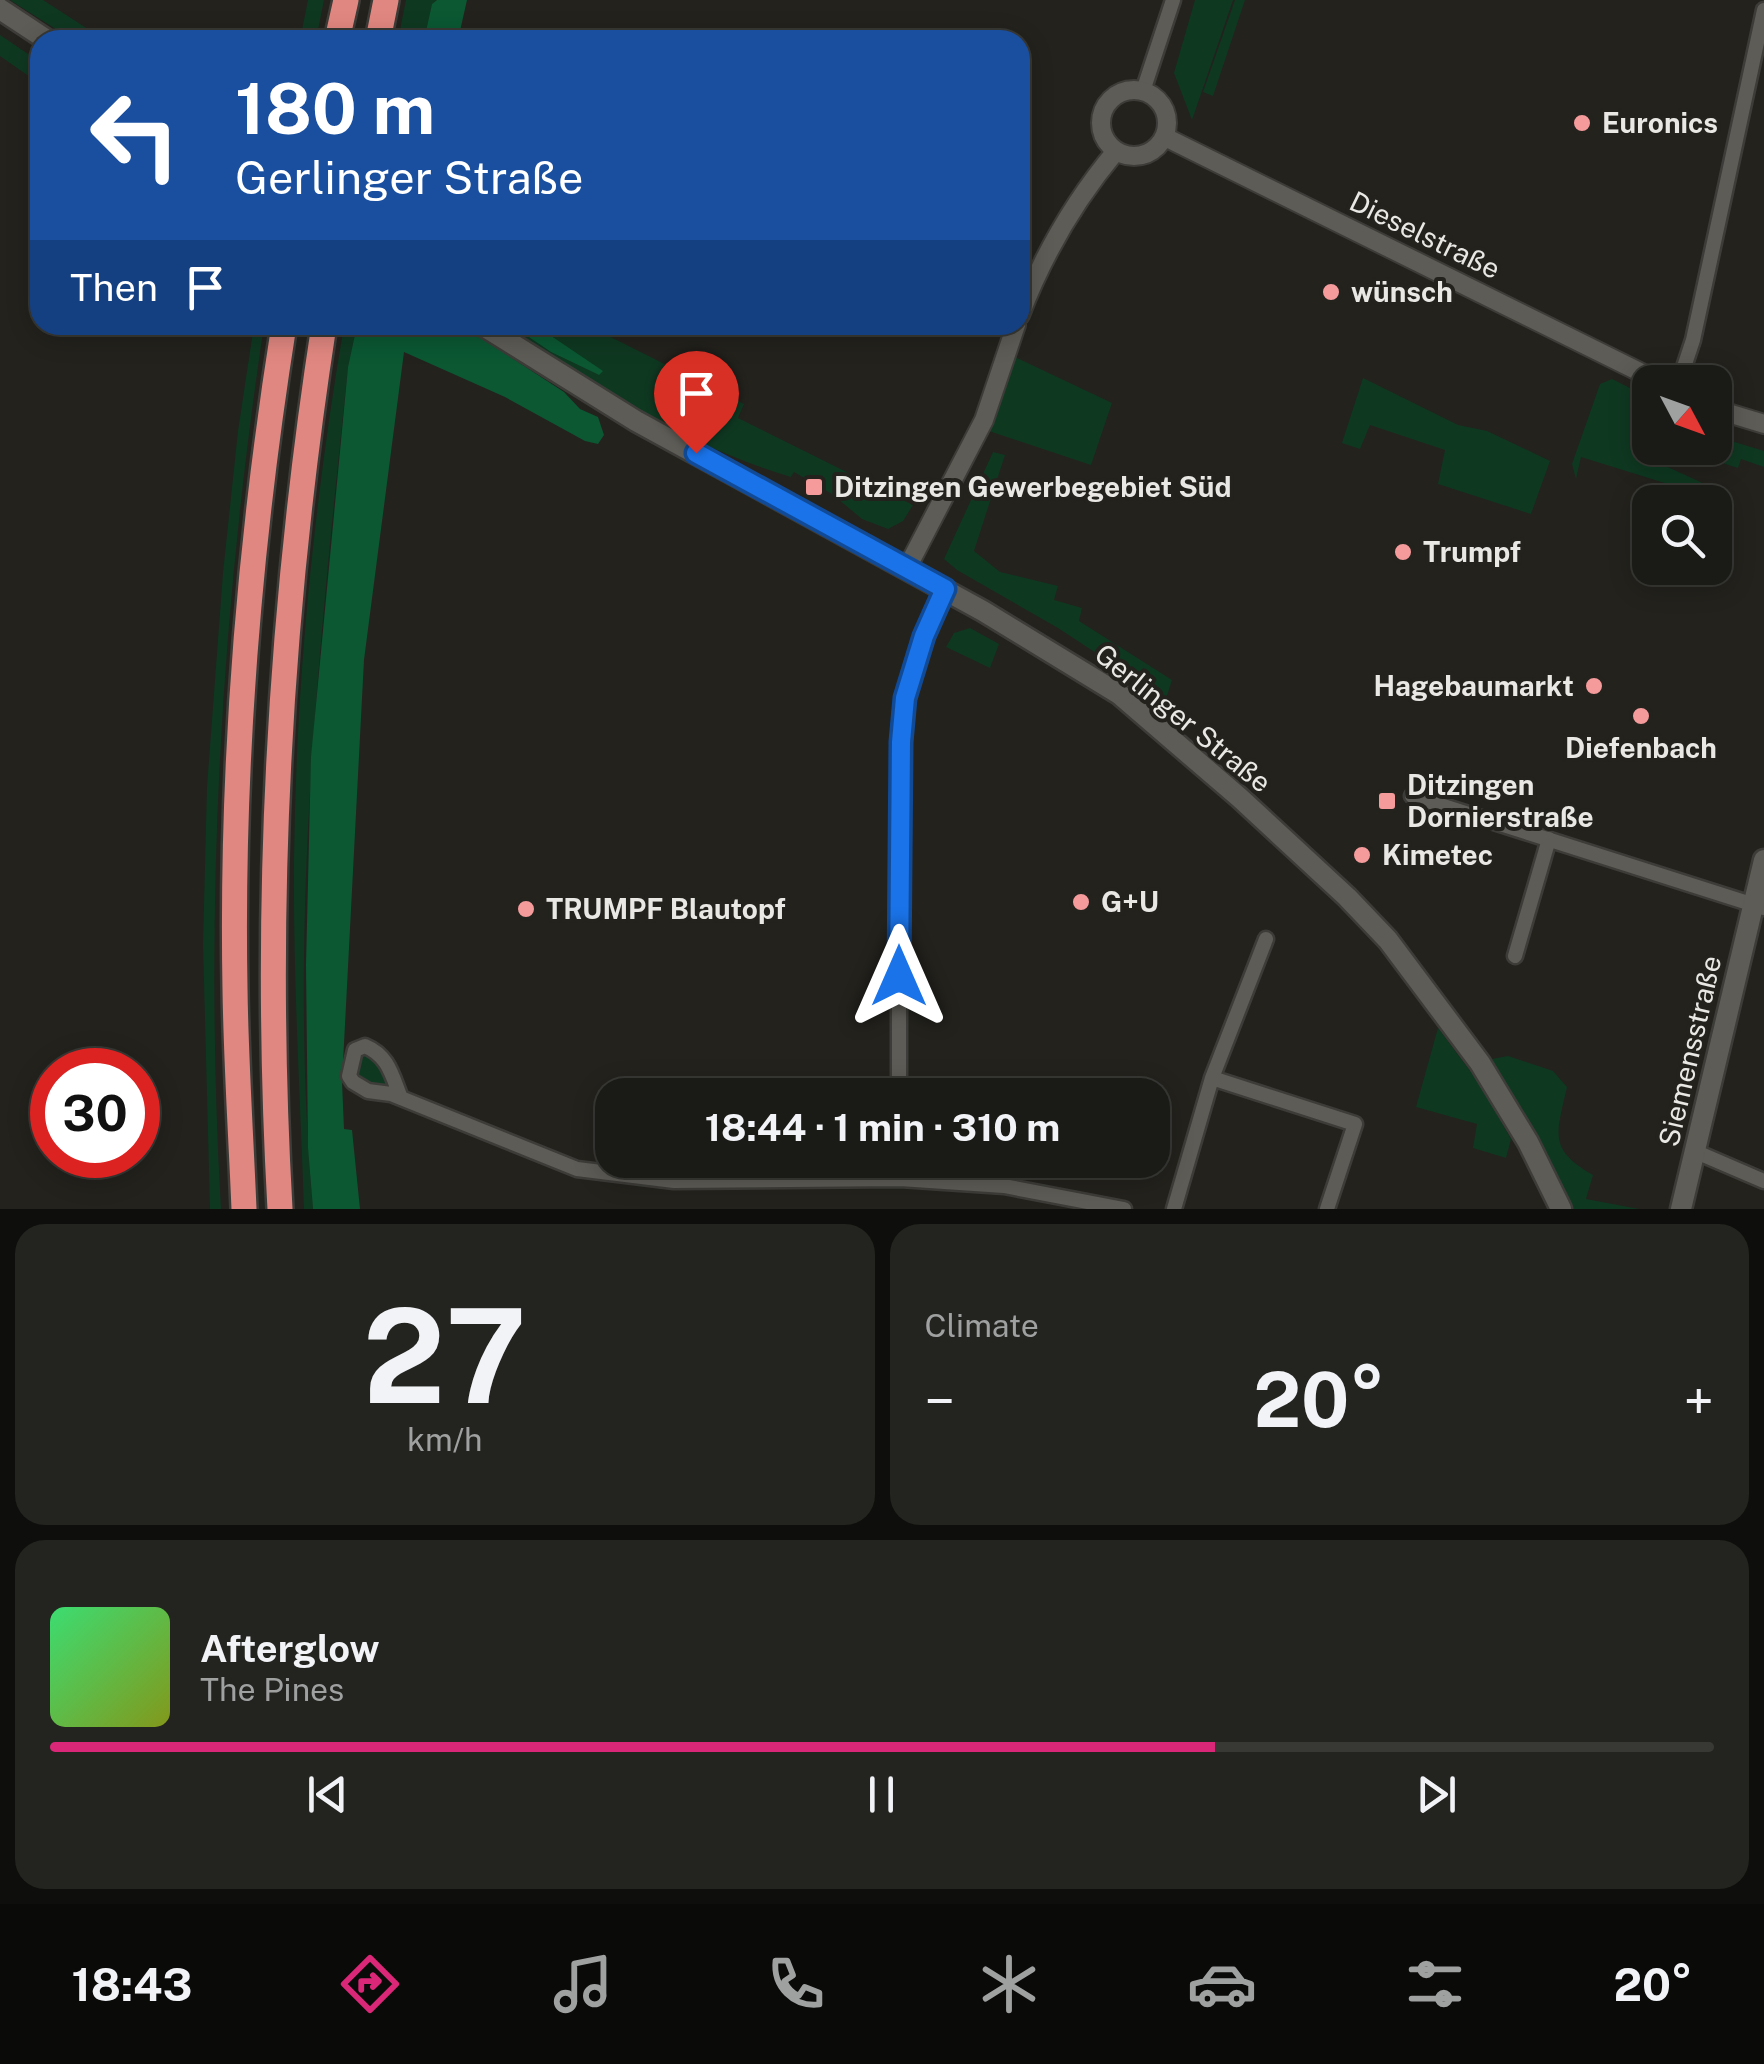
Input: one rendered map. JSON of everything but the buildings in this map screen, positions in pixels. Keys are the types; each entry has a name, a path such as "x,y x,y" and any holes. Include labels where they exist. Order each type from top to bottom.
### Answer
{"highway":[{"path":"339,30 346,0"},
{"path":"380,30 386,0"},
{"path":"244,1209 235,991 238,767 257,527 283,335"},
{"path":"280,1209 272,1032 272,867 296,534 323,335"}],"main road":[{"path":"0,8 32,30"},
{"name":"Gerlinger Straße","path":"498,335 636,421 945,589 1120,694 1240,798 1388,940 1480,1063 1528,1142 1561,1209"},
{"name":"Siemensstraße","path":"1681,1209 1760,901 1764,860"}],"street":[{"path":"1144,91 1173,0"},
{"path":"1685,365 1694,340 1764,10"},
{"path":"1144,91 1162,104 1168,126 1165,137 1144,155 1116,151 1102,132 1104,109 1120,93 1144,91"},
{"name":"Dieselstraße","path":"1165,137 1632,368"},
{"path":"1030,289 1060,229 1116,151"},
{"path":"907,568 984,420 1013,335"},
{"path":"1732,414 1763,424"},
{"path":"899,1078 903,718 921,647 945,589"},
{"path":"1412,796 1760,901"},
{"path":"1515,956 1549,839"},
{"path":"1174,1209 1212,1078 1266,939"},
{"path":"1212,1078 1355,1124 1328,1209"},
{"path":"401,1098 578,1170 674,1180 900,1179 1004,1186 1124,1209"},
{"path":"1694,1151 1764,1181"}],"green space":[{"path":"10,0 43,0 90,30 57,30"},
{"path":"308,0 324,0 318,30 302,30"},
{"path":"406,0 437,0 432,4 426,30 400,30"},
{"path":"437,0 467,0 460,30 426,30 432,4"},
{"path":"1195,0 1233,0 1192,120 1174,73"},
{"path":"1235,0 1245,0 1213,96 1203,92"},
{"path":"0,35 30,55 30,77 0,56"},
{"path":"252,335 263,335 236,545 220,766 214,987 221,1209 210,1209 203,944 207,787 238,431"},
{"path":"342,335 355,335 337,472 310,788 304,999 313,1209 304,1209 294,904 295,793 303,659 324,458"},
{"path":"355,335 476,335 564,392 580,409 598,417 604,435 598,444 585,441 505,397 404,352 364,660 342,1082 344,1129 352,1130 360,1209 313,1209 308,1148 306,965 311,757 348,367"},
{"path":"512,335 526,335 599,375 548,335 607,335 744,404 738,418 913,505 903,521 888,529 862,519 832,494 794,472 791,477 713,448 603,391"},
{"path":"526,335 550,335 603,371 599,375"},
{"path":"1011,355 1112,403 1091,465 989,431"},
{"path":"1363,378 1458,425 1487,431 1550,461 1531,514 1438,484 1445,450 1370,425 1360,449 1342,443"},
{"path":"1612,379 1632,389 1632,465 1664,465 1707,485 1671,485 1581,457 1576,479 1572,464 1600,384"},
{"path":"1732,441 1764,451 1764,467 1741,459 1738,468 1729,465 1732,465"},
{"path":"993,452 1005,455 974,551 1000,572 1058,586 1054,600 1082,608 1079,621 1172,680 1166,699 944,559"},
{"path":"970,628 999,644 990,668 946,647 954,633"},
{"path":"1438,1028 1479,1083 1511,1139 1506,1158 1473,1148 1477,1124 1416,1107"},
{"path":"355,1050 378,1052 401,1098 368,1091 349,1068"},
{"path":"1508,1056 1553,1071 1567,1087 1559,1138 1568,1157 1593,1175 1586,1199 1639,1209 1573,1209 1492,1059"}],"place":[{"name":"Euronics","path":"1582,123"},
{"name":"wünsch","path":"1331,292"},
{"name":"Ditzingen Gewerbegebiet Süd","path":"814,487"},
{"name":"Trumpf","path":"1403,552"},
{"name":"Hagebaumarkt","path":"1594,686"},
{"name":"Diefenbach","path":"1641,716"},
{"name":"Ditzingen Dornierstraße","path":"1387,801"},
{"name":"Kimetec","path":"1362,855"},
{"name":"G+U","path":"1081,902"},
{"name":"TRUMPF Blautopf","path":"526,909"}],"route":[{"path":"696,453 945,589 924,636 905,698 901,742 899,976"}]}
